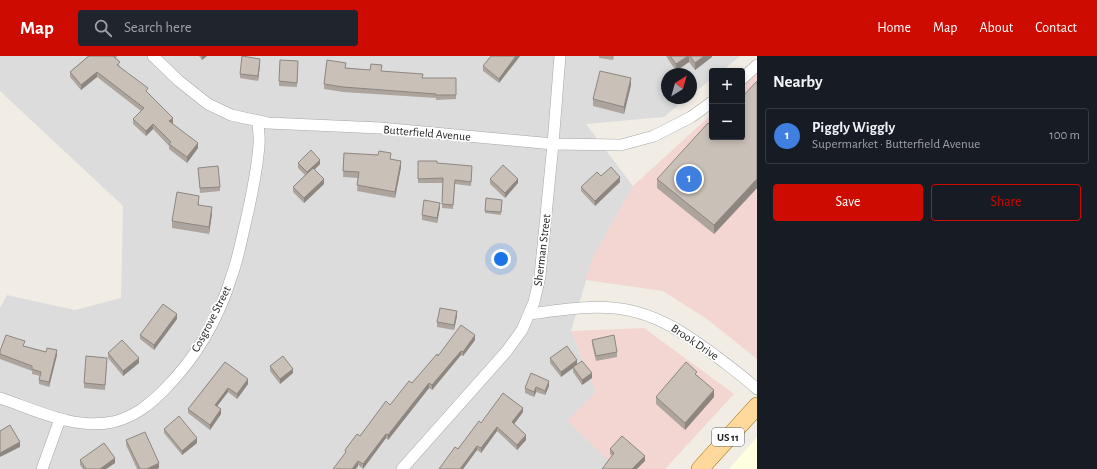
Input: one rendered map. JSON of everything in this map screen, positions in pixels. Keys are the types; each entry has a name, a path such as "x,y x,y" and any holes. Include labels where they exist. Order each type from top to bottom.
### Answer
{"main road":[{"name":"US 11","path":"700,469 757,406"}],"street":[{"name":"Butterfield Avenue","path":"153,56 179,82 208,104 232,115 268,123 380,128 553,144 621,145 654,136 692,117 709,104"},
{"name":"Sherman Street","path":"402,469 506,352 522,330 530,314 540,276 560,56"},
{"path":"745,76 757,65"},
{"name":"Cosgrove Street","path":"0,398 60,419 82,424 111,422 125,419 148,405 175,379 201,345 223,300 233,274 253,190 260,144 258,121"},
{"name":"Brook Drive","path":"530,314 562,309 614,308 654,317 686,334 744,377 757,389"},
{"path":"42,469 60,419"}],"shaded area":[{"path":"0,56 740,56 726,68 709,68 709,81 697,90 697,68 661,68 661,104 680,104 664,117 586,124 633,186 593,257 571,331 596,392 617,469 0,469 0,308 7,295 75,310 121,298 123,206 0,91"},
{"path":"757,69 757,359 707,319 663,291 586,280 593,257 633,186 709,117 709,140 745,140 745,81"},
{"path":"644,328 734,394 665,469 617,469 567,421 596,392 571,331"},
{"path":"757,437 757,469 729,469"}],"building":[{"path":"89,56 114,56 120,62 117,65 148,88 146,91 173,118 169,121 198,143 187,157 169,144 171,142 153,124 146,131 133,119 144,108 97,72 81,85 70,72"},
{"path":"242,56 260,59 258,76 240,74"},
{"path":"491,56 516,56 499,79 483,66"},
{"path":"670,56 688,56 676,64"},
{"path":"690,56 704,56 695,63"},
{"path":"280,60 298,61 297,83 279,81"},
{"path":"327,60 346,63 345,68 370,70 371,64 382,65 381,71 423,74 422,78 456,78 456,95 436,95 324,84"},
{"path":"600,71 631,78 624,107 593,99"},
{"path":"757,81 757,179 714,225 657,179 708,123 709,140 745,140 745,94"},
{"path":"311,150 320,160 307,172 298,163"},
{"path":"379,151 391,153 390,159 401,161 395,192 357,185 359,172 343,171 344,153 378,155"},
{"path":"418,161 437,161 437,163 472,166 471,182 455,180 453,205 442,204 443,178 418,179"},
{"path":"503,165 518,179 505,193 490,179"},
{"path":"218,166 220,187 200,188 198,168"},
{"path":"611,167 620,177 595,201 581,187 597,172 601,176"},
{"path":"313,168 324,179 304,198 293,187"},
{"path":"177,192 199,196 198,205 212,207 209,227 172,221"},
{"path":"486,198 502,200 501,212 485,211"},
{"path":"424,200 440,203 437,218 422,215"},
{"path":"163,304 177,314 154,345 140,335"},
{"path":"440,308 457,311 454,325 437,322"},
{"path":"461,325 475,335 463,352 461,351 432,385 429,383 363,464 358,461 352,469 333,469 357,434 360,436 386,401 390,405 409,381 412,383 437,354 438,356"},
{"path":"6,335 25,341 23,346 46,352 47,348 57,350 49,382 39,380 41,372 32,369 32,366 0,354"},
{"path":"614,335 617,352 596,356 592,340"},
{"path":"122,340 139,358 123,371 108,353"},
{"path":"567,346 577,360 561,372 550,358"},
{"path":"86,356 107,358 105,385 84,383"},
{"path":"283,356 293,369 280,379 270,366"},
{"path":"582,361 592,373 582,380 573,367"},
{"path":"225,362 248,379 237,394 228,388 215,405 221,409 210,425 188,409"},
{"path":"686,362 697,372 695,374 714,390 685,423 656,397"},
{"path":"531,373 549,381 545,391 536,387 534,392 525,388"},
{"path":"503,393 523,408 512,422 526,435 517,445 497,427 481,448 477,446 460,469 439,469 455,447 458,449 479,421 481,423"},
{"path":"179,416 197,438 182,451 164,429"},
{"path":"10,425 20,442 0,453 0,431"},
{"path":"145,432 159,463 147,469 140,469 126,440"},
{"path":"622,436 645,456 632,469 602,469 614,453 610,449"},
{"path":"104,443 115,458 100,469 86,469 80,460"}],"place":[{"name":"Piggly Wiggly","path":"689,179"}]}
